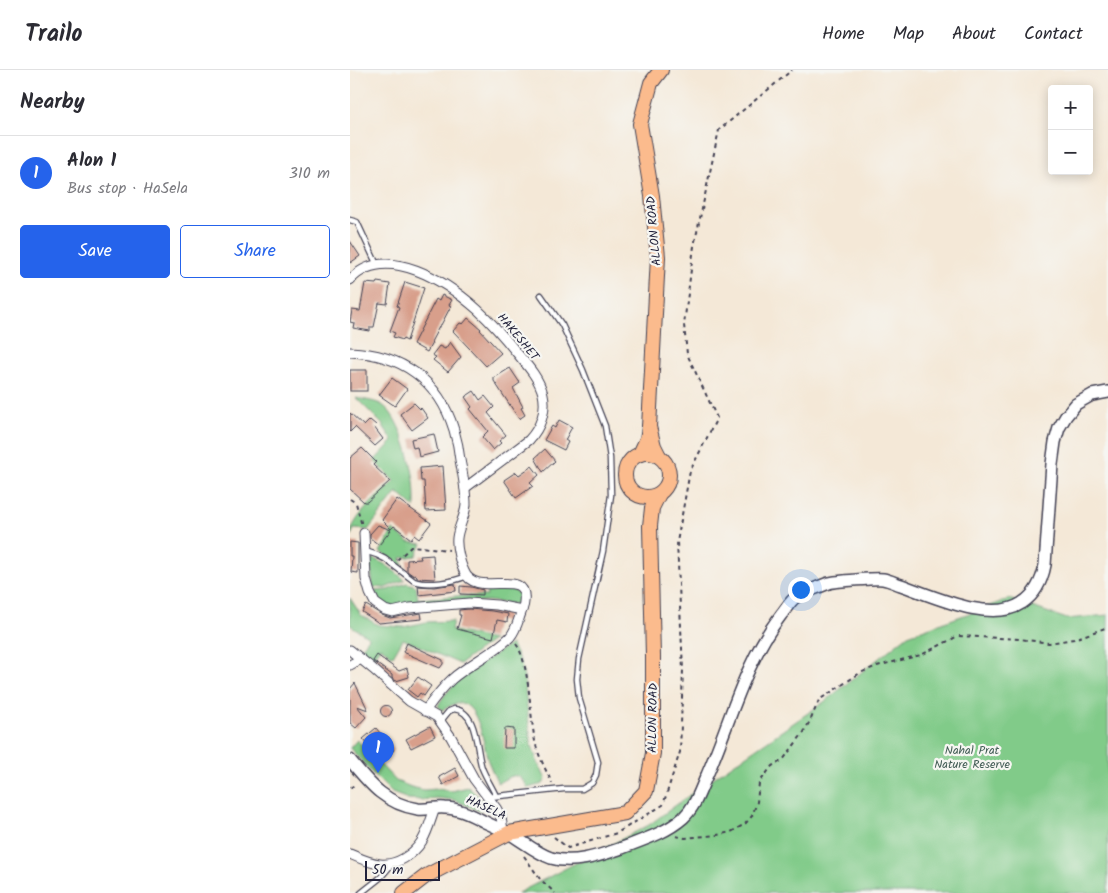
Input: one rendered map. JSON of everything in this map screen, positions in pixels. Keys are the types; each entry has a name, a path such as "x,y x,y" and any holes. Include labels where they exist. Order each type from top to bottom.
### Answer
{"main road":[{"name":"ALLON ROAD","path":"640,454 647,439 649,427 658,257 652,196 640,124 651,82 661,70"},
{"name":"ALLON ROAD","path":"649,427 659,456"},
{"path":"650,453 659,456 668,468 669,478 666,487 659,494 649,498 635,494 628,487 624,472 631,459 640,454 650,453"},
{"name":"ALLON ROAD","path":"635,494 641,502 650,526"},
{"name":"ALLON ROAD","path":"404,893 426,876 506,832 541,828 625,813 646,791 653,753 650,526 652,508 659,494"}],"street":[{"name":"HAKESHET","path":"350,280 356,274 380,264 400,266 433,278 478,310 504,336 537,380 543,395 544,407 536,434 465,488"},
{"path":"350,352 376,355 389,359 412,370 428,383 441,401 453,425 458,445 466,507 457,537 458,551 464,573 472,581 480,584 510,583 519,585 524,592 522,610 511,636 452,679 436,696 425,712"},
{"name":"HASELA","path":"350,760 372,786 394,801 420,809 446,808 458,810 506,832 541,853 566,861 599,856 670,828 694,805 719,748 747,671 769,630 795,598 830,583 882,578 953,604 977,609 1004,610 1018,606 1029,598 1037,589 1042,577 1052,464 1059,428 1076,404 1092,395 1108,392"},
{"path":"364,533 366,578 370,593 375,603 385,610 392,612 410,608 469,603 497,604 522,610"},
{"path":"350,650 408,701 437,717 451,737 474,779 492,797 506,832"},
{"path":"350,665 361,659"},
{"path":"350,854 380,864 394,862 408,856 423,840 435,808"}],"lane":[{"path":"350,220 356,222 377,265"},
{"path":"440,722 454,708 464,711 471,721 482,768 492,797 555,789 582,788 592,783 596,775 598,762 578,698 577,679 579,659 603,551 611,495 610,458 605,426 583,370 562,325 541,295"},
{"path":"365,551 393,564 418,583 439,583 458,580 467,576"},
{"path":"361,893 380,878 394,862"}],"path":[{"path":"541,828 568,848 617,833 663,805 680,752 683,670 676,542 690,471 717,418 687,354 684,325 694,246 719,130 792,70"},
{"path":"350,499 356,504 364,533"},
{"path":"393,564 412,546 458,551"},
{"path":"661,832 685,838 717,835 732,832 745,824 752,816 757,802 760,783 772,766 783,760 804,732 819,700 860,673 877,666 921,655 958,636 1020,639 1049,643 1074,638 1108,627"},
{"path":"511,636 519,648 524,661 534,737 541,761 555,789"},
{"path":"524,856 540,879 555,893"}],"green space":[{"path":"356,398 379,403 385,407 396,421 411,463 415,508 397,492 368,530 354,529 350,538 351,530 360,515 394,481 374,461 393,441 382,424"},
{"path":"393,530 409,542 422,544 416,556 401,558 403,567 380,552"},
{"path":"370,558 385,564 405,580 385,588 373,587"},
{"path":"407,583 416,586 418,599 487,596 486,588 499,588 516,591 520,594 521,599 516,604 487,601 392,609 381,602 375,591 387,590"},
{"path":"350,598 361,615 378,625 403,627 427,622 453,621 451,630 493,640 460,664 403,639 393,656 380,647 373,658 360,651 369,637 350,625"},
{"name":"Nahal Prat Nature Reserve","path":"1009,599 1067,619 1108,615 1108,893 518,893 649,825 706,783 824,702 908,635"},
{"path":"511,644 520,661 524,677 531,744 546,779 543,784 528,788 518,776 511,776 498,783 488,761 480,727 472,710 460,703 442,710 438,706 443,697 460,680"},
{"path":"357,740 396,781 424,790 452,791 468,787 484,802 480,811 454,800 436,798 423,800 408,799 392,793 350,748"}],"building":[{"path":"350,241 360,256 350,263"},
{"path":"377,282 390,284 387,304 379,303 374,327 370,327 370,331 353,328 354,323 350,322 352,310 360,311 365,283 376,284"},
{"path":"405,282 424,288 407,341 393,337 395,333 390,331 399,307 397,306"},
{"path":"442,295 452,300 449,305 451,306 427,352 413,344 436,299 439,301"},
{"path":"468,318 481,329 501,353 486,366 453,331"},
{"path":"450,342 461,357 448,372 433,360 436,357 432,355 439,346 445,349"},
{"path":"510,368 520,383 513,388 525,415 519,419 494,381 494,378"},
{"path":"350,370 367,370 367,391 350,391"},
{"path":"392,378 407,389 395,406 379,395"},
{"path":"474,391 480,400 485,396 494,407 488,413 506,435 493,450 482,437 488,431 470,409 472,407 465,397"},
{"path":"414,403 421,408 428,418 412,430 400,414"},
{"path":"350,413 364,426 370,420 376,425 374,427 383,439 375,446 355,427 350,432"},
{"path":"559,420 572,427 565,440 568,442 564,450 544,440 552,426 555,428"},
{"path":"434,434 438,452 419,457 417,447 413,448 411,439"},
{"path":"362,448 376,462 373,465 390,481 367,502 364,502 350,489 350,458"},
{"path":"545,449 555,461 543,472 535,458"},
{"path":"443,466 446,510 426,511 424,481 421,481 420,468"},
{"path":"532,466 539,475 530,483 533,486 516,498 504,480 516,472 519,475"},
{"path":"397,499 431,523 419,539 414,535 411,539 394,526 391,529 382,520"},
{"path":"378,525 391,530 379,545 370,538 370,534"},
{"path":"350,542 358,543 358,573 351,572 352,556 350,556"},
{"path":"433,555 435,579 417,578 416,575 414,576 407,571 407,560 421,559 420,556"},
{"path":"455,584 456,591 419,595 418,586 434,587"},
{"path":"460,586 483,590 483,595 460,594"},
{"path":"366,605 390,618 421,613 422,619 379,623 362,612"},
{"path":"469,609 508,614 507,622 497,620 493,638 457,629 461,615 459,615 459,610"},
{"path":"407,643 443,660 443,664 440,668 403,652"},
{"path":"377,655 399,671 407,668 409,677 396,681 392,678 392,675 373,661"},
{"path":"418,677 431,686 424,696 420,693 417,697 408,690"},
{"path":"355,683 368,710 357,706 366,717 356,728 350,723 350,689"},
{"path":"384,706 388,706 391,711 390,715 384,716 381,713 381,709"},
{"path":"430,726 435,736 411,748 406,739"},
{"path":"376,728 394,750 382,760 363,739"},
{"path":"505,728 514,729 514,748 504,748"},
{"path":"455,768 459,776 443,785 439,777"}],"place":[{"name":"Alon 1","path":"378,773"}]}
